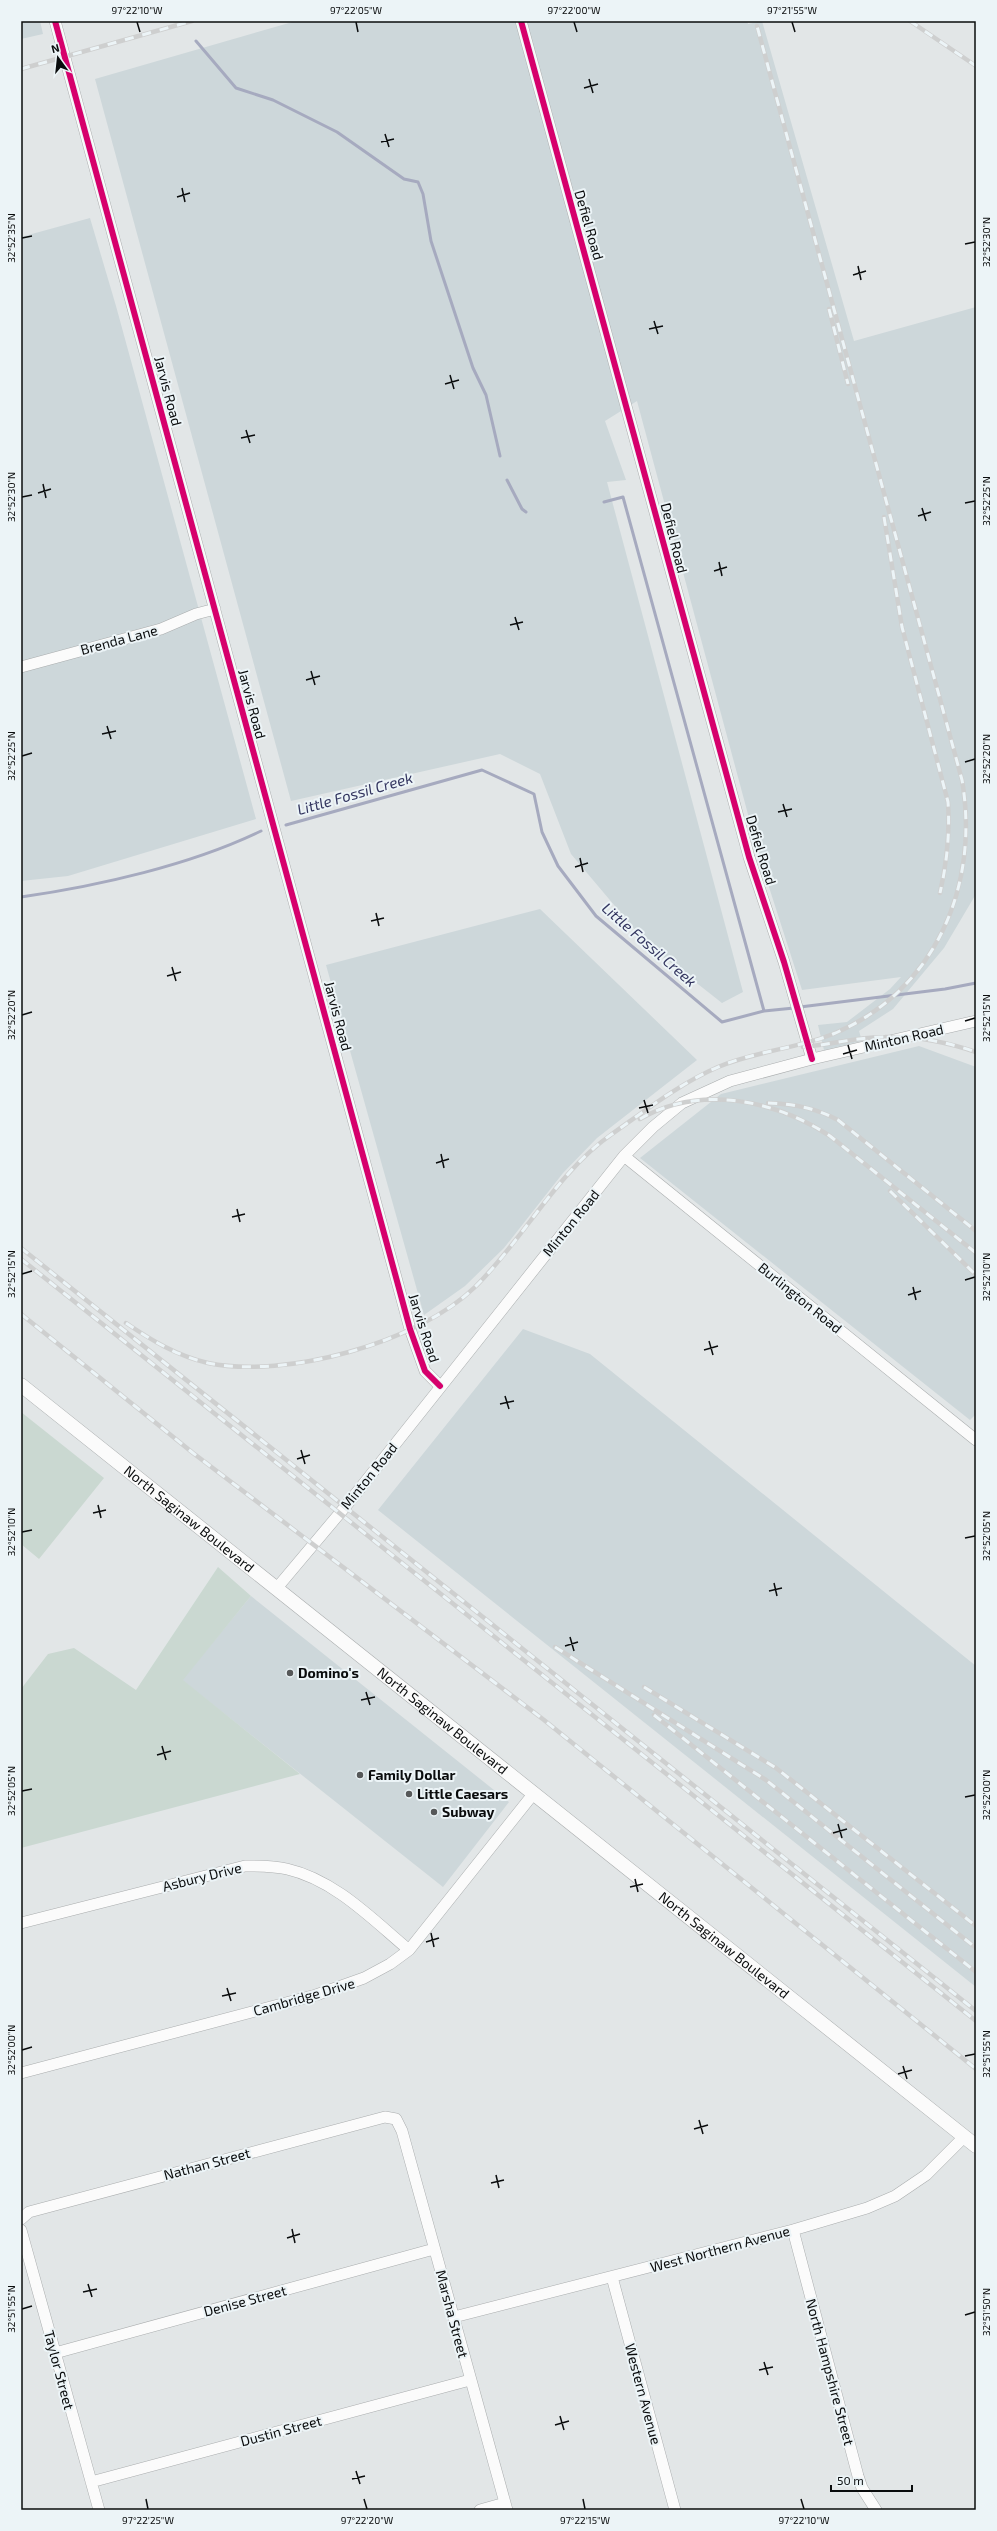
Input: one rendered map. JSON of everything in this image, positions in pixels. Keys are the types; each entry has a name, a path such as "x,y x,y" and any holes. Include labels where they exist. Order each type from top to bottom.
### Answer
{"main road":[{"name":"North Saginaw Boulevard","path":"21,1385 976,2146"}],"street":[{"name":"Jarvis Road","path":"55,21 410,1329 425,1371 440,1386"},
{"name":"Defiel Road","path":"521,21 749,857 791,986 812,1059"},
{"name":"Brenda Lane","path":"21,668 161,629 196,614 215,609"},
{"name":"Minton Road","path":"276,1588 350,1501 624,1156 653,1126 682,1103 730,1081 812,1059 976,1021"},
{"name":"Burlington Road","path":"624,1156 976,1440"},
{"name":"Cambridge Drive","path":"21,2073 335,1989 377,1971 409,1950 534,1793"},
{"name":"Asbury Drive","path":"21,1923 245,1866 275,1867 288,1869 333,1888 409,1950"},
{"name":"Nathan Street","path":"21,2219 30,2212 385,2117 396,2119"},
{"name":"Marsha Street","path":"396,2119 402,2131 506,2506"},
{"name":"West Northern Avenue","path":"454,2317 793,2230 860,2211 895,2196 926,2175 964,2137"},
{"name":"Taylor Street","path":"21,2230 99,2510"},
{"name":"North Hampshire Street","path":"793,2230 858,2476 868,2499 876,2510"},
{"name":"Denise Street","path":"55,2353 434,2249"},
{"name":"Western Avenue","path":"612,2277 675,2510"},
{"name":"Dustin Street","path":"91,2482 470,2380"},
{"path":"480,2510 506,2506"}],"shaded area":[{"path":"21,21 40,21 43,34 21,39"},
{"path":"296,21 747,21 748,24 762,21 854,341 976,307 976,894 944,948 893,1009 859,1031 862,1041 824,1050 818,1025 847,1022 890,989 901,977 802,990 760,859 637,401 605,421 626,480 607,482 743,992 722,1003 647,944 571,854 540,774 500,754 291,801 95,79"},
{"path":"90,218 116,306 256,819 68,876 21,881 21,237"},
{"path":"540,909 697,1060 597,1138 563,1173 504,1248 465,1286 424,1315 326,965"},
{"path":"919,1046 976,1067 976,1414 970,1420 640,1158 721,1094"},
{"path":"523,1329 590,1354 976,1666 976,1987 378,1510"},
{"path":"21,1412 104,1478 39,1559 21,1544"},
{"path":"218,1567 251,1596 183,1680 300,1774 21,1848 21,1689 48,1654 74,1648 136,1690"},
{"path":"251,1596 509,1802 443,1887 182,1680"}],"waterway":[{"path":"196,41 236,88 273,100 337,132 404,179 418,182 423,194 431,241 473,368 486,395 500,456"},
{"path":"507,480 522,509 526,512"},
{"path":"604,502 623,497 764,1011"},
{"name":"Little Fossil Creek","path":"286,825 482,770 534,794 542,832 558,866 596,916 722,1022 764,1011 794,1008"},
{"name":"Little Fossil Creek","path":"21,897 81,887 144,873 205,854 261,831"},
{"name":"Little Fossil Creek","path":"800,1007 945,989 976,983"}],"railway":[{"path":"21,69 192,21"},
{"path":"910,21 976,66"},
{"path":"126,1323 175,1352 208,1363 239,1367 274,1366 311,1361 349,1352 386,1340 420,1325 450,1307 475,1287 509,1249 574,1167 612,1134 676,1089 718,1067 746,1057 819,1039 833,1034 869,1015 899,991 924,962 943,930 956,895 964,858 966,819 962,780 757,26"},
{"path":"829,309 848,384"},
{"path":"884,517 902,627 948,802 949,825 947,848 940,893"},
{"path":"803,1047 864,1038 897,1037 931,1040 976,1052"},
{"path":"640,1119 663,1108 687,1102 712,1100 737,1101 786,1113 809,1123 830,1136 976,1253"},
{"path":"768,1103 804,1107 821,1112 838,1120 976,1231"},
{"path":"890,1191 976,1275"},
{"path":"21,1248 976,2011"},
{"path":"21,1259 976,2021"},
{"path":"21,1314 193,1453 544,1720 976,2069"},
{"path":"555,1647 766,1780 976,1948"},
{"path":"644,1687 776,1768 976,1926"},
{"path":"654,1715 976,1972"}],"cycle path":[{"path":"55,21 410,1329 425,1371 440,1386"},
{"path":"521,21 749,857 784,962 812,1059"}],"place":[{"name":"Domino's","path":"290,1673"},
{"name":"Family Dollar","path":"360,1775"},
{"name":"Little Caesars","path":"409,1794"},
{"name":"Subway","path":"434,1812"}]}
